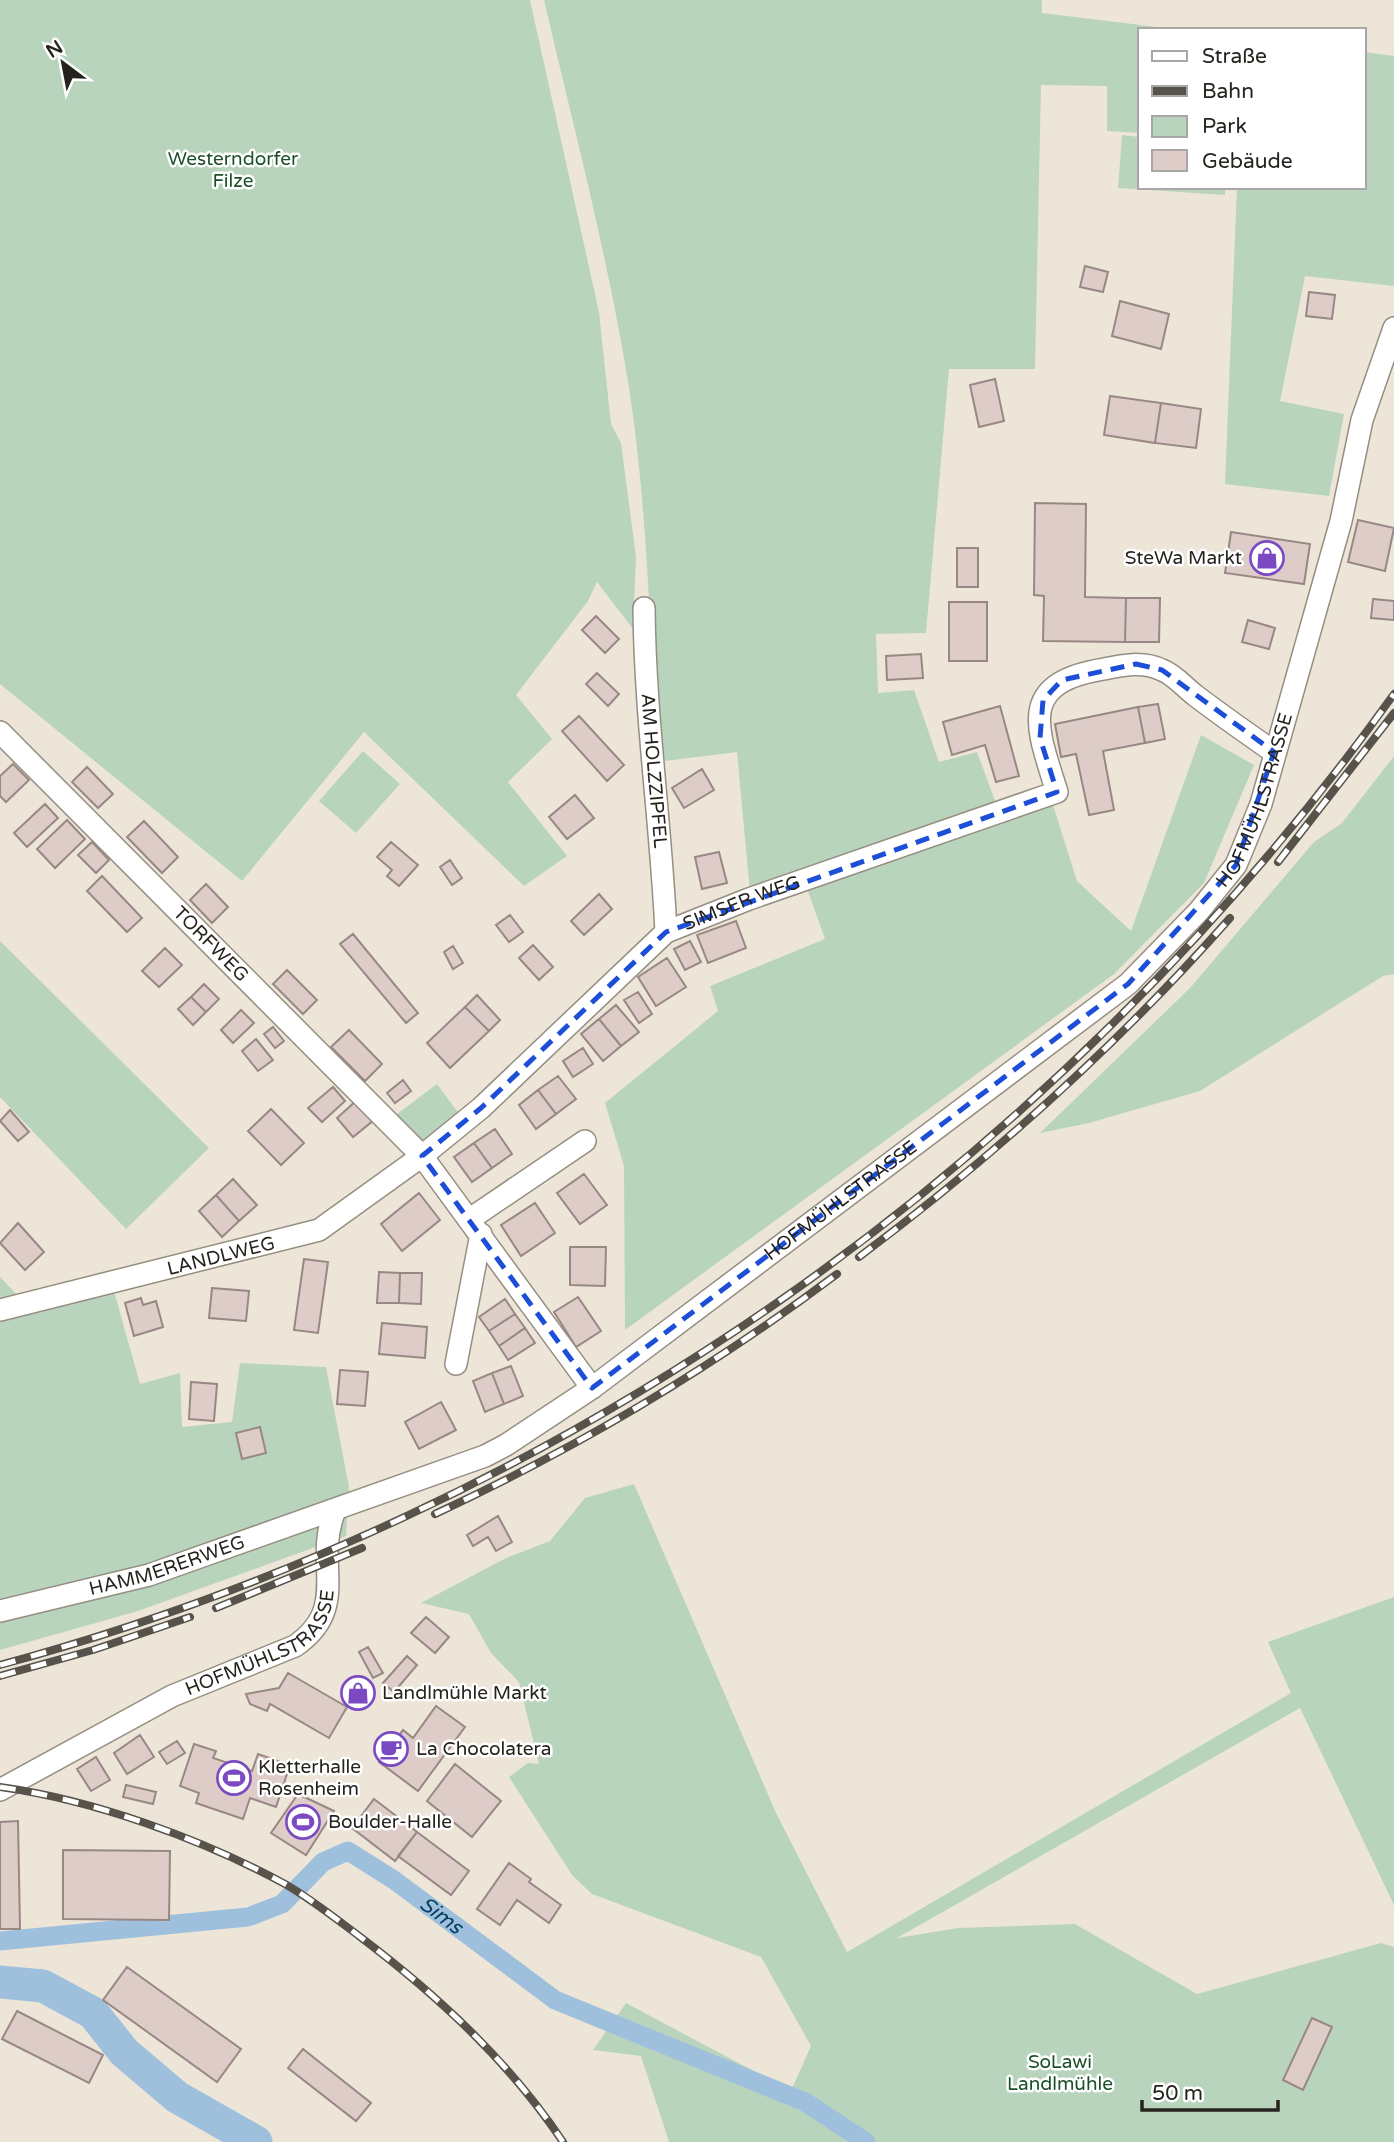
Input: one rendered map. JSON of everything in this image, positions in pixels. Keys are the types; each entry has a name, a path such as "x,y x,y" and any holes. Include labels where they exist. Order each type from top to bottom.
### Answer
{"street":[{"name":"HOFMÜHLSTRASSE","path":"0,1790 172,1696 295,1646 320,1623 328,1601 328,1534 333,1516 330,1511 485,1456 506,1446 592,1388 1128,984 1199,911 1236,865 1261,804 1341,521 1362,420 1394,328"},
{"name":"AM HOLZZIPFEL","path":"644,608 645,681 662,847 666,932"},
{"name":"SIMSER WEG","path":"422,1156 481,1108 666,932 749,899 1057,792 1040,738 1038,717 1043,700 1053,687 1075,674 1136,664 1162,670 1274,752"},
{"name":"TORFWEG","path":"0,733 422,1156"},
{"path":"456,1364 476,1227 585,1141"},
{"path":"422,1156 592,1388"},
{"name":"LANDLWEG","path":"0,1310 309,1233 338,1219 422,1156"},
{"name":"HAMMERERWEG","path":"0,1611 149,1575 330,1511"}],"highlighted area":[{"path":"1136,664 1162,670 1274,752 1236,865 1128,984 592,1388 422,1156 481,1108 666,932 1057,792 1040,738 1043,700 1062,680 1100,669"}],"green space":[{"name":"Westerndorfer Filze","path":"0,0 530,0 599,312 611,424 621,443 636,557 633,629 597,582 588,601 516,695 552,739 508,782 567,856 524,886 364,732 242,881 0,684"},
{"path":"544,0 1042,0 1042,13 1166,28 1138,28 1138,133 1107,131 1107,86 1041,85 1035,369 949,369 926,633 876,634 878,693 914,690 939,762 977,752 997,806 750,892 737,752 657,762 644,527 635,434 621,339"},
{"path":"1366,52 1394,56 1394,286 1305,276 1280,401 1344,414 1329,496 1225,484 1237,189 1366,189"},
{"path":"1122,135 1138,137 1138,189 1225,189 1225,195 1118,188"},
{"path":"1201,735 1254,765 1204,883 1114,974 625,1330 624,1166 605,1103 718,1011 710,986 825,939 806,886 1052,802 1077,881 1131,931"},
{"path":"363,751 400,784 356,833 319,801"},
{"path":"1394,756 1394,974 1383,976 1200,1091 1089,1123 1040,1133 1190,988 1314,842 1342,823"},
{"path":"0,941 209,1148 126,1229 0,1097"},
{"path":"437,1084 460,1115 421,1143 393,1117"},
{"path":"0,1277 22,1300 110,1277 140,1384 180,1373 182,1427 232,1422 240,1363 326,1367 349,1487 346,1536 138,1611 0,1650"},
{"name":"SoLawi Landlmühle","path":"634,1484 776,1813 847,1952 1291,1693 1268,1642 1394,1597 1394,1905 1300,1708 897,1938 958,1928 1075,1924 1197,1994 1381,1943 1394,1947 1394,2142 669,2142 641,2056 593,2050 626,2003 791,2091 811,2046 761,1957 592,1894 572,1875 509,1777 528,1763 539,1764 519,1682 491,1653 469,1614 421,1603 506,1558 550,1541 585,1498"}],"building":[{"path":"1085,266 1108,272 1103,292 1080,287"},
{"path":"1309,292 1335,295 1332,319 1306,316"},
{"path":"1120,301 1169,314 1161,349 1112,336"},
{"path":"995,379 1004,421 979,427 970,385"},
{"path":"1110,396 1161,403 1155,443 1104,435"},
{"path":"1161,403 1201,409 1196,448 1155,443"},
{"path":"1035,503 1086,504 1085,597 1126,598 1125,642 1043,641 1044,596 1034,595"},
{"path":"1358,520 1394,528 1385,571 1348,562"},
{"name":"SteWa Markt","path":"1231,532 1310,544 1304,584 1225,573"},
{"path":"957,548 978,548 978,587 957,587"},
{"path":"1126,598 1160,598 1159,642 1125,642"},
{"path":"1373,599 1394,601 1394,620 1371,618"},
{"path":"949,602 987,602 987,661 949,661"},
{"path":"596,616 619,639 605,653 582,630"},
{"path":"1248,620 1275,628 1269,649 1242,642"},
{"path":"921,654 923,678 887,680 886,656"},
{"path":"597,673 619,694 608,706 586,684"},
{"path":"1158,704 1165,739 1145,743 1138,707"},
{"path":"1000,706 1019,776 996,782 985,745 952,755 943,722"},
{"path":"1138,707 1145,743 1103,751 1114,810 1089,815 1076,754 1061,757 1055,724"},
{"path":"579,716 624,765 607,781 562,731"},
{"path":"13,764 29,780 6,802 0,796 0,776"},
{"path":"87,767 113,794 98,808 72,782"},
{"path":"702,769 714,790 684,808 672,788"},
{"path":"575,795 594,818 567,839 549,817"},
{"path":"45,804 58,818 27,847 14,833"},
{"path":"67,820 85,839 55,868 37,849"},
{"path":"144,821 178,857 162,873 127,837"},
{"path":"92,842 109,860 96,873 78,855"},
{"path":"391,842 418,865 399,886 387,876 392,870 377,857"},
{"path":"719,852 727,883 702,889 695,857"},
{"path":"450,860 462,878 452,885 440,867"},
{"path":"102,876 142,918 127,932 87,891"},
{"path":"206,884 228,907 212,923 190,900"},
{"path":"599,894 612,909 584,935 571,921"},
{"path":"510,915 523,932 509,942 496,925"},
{"path":"736,921 746,948 708,963 697,935"},
{"path":"353,934 418,1013 406,1023 340,944"},
{"path":"690,941 701,962 685,970 674,949"},
{"path":"533,945 553,967 539,980 519,958"},
{"path":"453,946 463,963 453,969 444,952"},
{"path":"165,948 182,965 159,987 142,971"},
{"path":"667,958 686,987 656,1006 638,977"},
{"path":"287,970 317,1000 303,1014 273,984"},
{"path":"204,984 219,999 206,1012 191,997"},
{"path":"638,992 652,1014 639,1023 624,1000"},
{"path":"477,995 500,1020 489,1031 465,1007"},
{"path":"191,997 206,1012 193,1025 178,1009"},
{"path":"616,1005 639,1032 621,1046 599,1019"},
{"path":"465,1007 489,1031 450,1068 427,1043"},
{"path":"241,1010 254,1023 233,1043 221,1030"},
{"path":"599,1019 621,1046 603,1061 581,1034"},
{"path":"273,1027 284,1041 275,1048 264,1034"},
{"path":"349,1030 382,1064 365,1081 331,1047"},
{"path":"256,1039 273,1060 258,1071 242,1051"},
{"path":"583,1048 593,1064 573,1077 563,1061"},
{"path":"558,1076 576,1099 556,1114 538,1090"},
{"path":"403,1080 411,1091 395,1103 387,1093"},
{"path":"333,1087 345,1101 322,1122 308,1108"},
{"path":"538,1090 556,1114 536,1129 519,1105"},
{"path":"357,1100 374,1120 353,1137 337,1118"},
{"path":"271,1109 304,1143 281,1165 248,1131"},
{"path":"10,1110 29,1132 18,1141 0,1121"},
{"path":"495,1129 512,1154 492,1168 474,1143"},
{"path":"474,1143 492,1168 472,1182 454,1157"},
{"path":"584,1174 607,1205 580,1224 557,1193"},
{"path":"233,1179 257,1205 239,1221 216,1195"},
{"path":"419,1193 440,1220 402,1251 381,1224"},
{"path":"216,1195 239,1221 222,1237 199,1211"},
{"path":"535,1203 555,1233 521,1256 501,1225"},
{"path":"18,1223 44,1252 25,1270 0,1243"},
{"path":"570,1247 606,1247 605,1286 570,1285"},
{"path":"304,1259 328,1262 318,1333 294,1330"},
{"path":"379,1272 400,1273 399,1303 377,1303"},
{"path":"400,1273 422,1273 421,1304 399,1303"},
{"path":"212,1288 249,1291 246,1321 209,1318"},
{"path":"578,1297 601,1331 576,1347 554,1312"},
{"path":"141,1298 143,1305 156,1301 163,1327 134,1336 125,1303"},
{"path":"505,1299 515,1314 489,1331 479,1317"},
{"path":"515,1314 525,1328 499,1346 489,1331"},
{"path":"382,1323 427,1327 425,1358 379,1354"},
{"path":"525,1328 535,1343 508,1360 499,1346"},
{"path":"511,1366 523,1396 504,1404 492,1373"},
{"path":"340,1370 368,1372 365,1406 337,1404"},
{"path":"492,1373 504,1404 485,1412 473,1381"},
{"path":"191,1382 217,1384 214,1421 189,1419"},
{"path":"441,1402 456,1430 419,1449 405,1422"},
{"path":"260,1427 266,1453 242,1459 236,1433"},
{"path":"498,1516 512,1542 496,1551 488,1537 473,1546 467,1535"},
{"path":"426,1617 449,1637 435,1653 411,1633"},
{"path":"368,1647 383,1673 373,1678 359,1652"},
{"path":"407,1656 417,1665 394,1692 383,1683"},
{"path":"288,1673 347,1707 329,1738 270,1704 267,1711 250,1704 246,1694 279,1688"},
{"path":"436,1706 465,1727 418,1791 379,1762 403,1730 413,1738"},
{"path":"140,1735 154,1757 127,1774 114,1753"},
{"path":"177,1741 185,1753 167,1764 159,1752"},
{"name":"Kletterhalle Rosenheim","path":"194,1744 216,1751 213,1758 252,1771 258,1754 290,1765 276,1807 250,1798 243,1819 196,1803 199,1793 180,1786"},
{"path":"96,1757 110,1780 91,1791 77,1769"},
{"path":"455,1764 501,1801 472,1837 427,1801"},
{"path":"126,1785 156,1792 153,1804 123,1797"},
{"name":"Boulder-Halle","path":"298,1794 334,1811 306,1855 271,1833"},
{"path":"374,1799 417,1832 395,1861 352,1828"},
{"path":"18,1821 20,1929 0,1929 0,1822"},
{"path":"417,1832 469,1871 451,1895 398,1856"},
{"path":"63,1850 170,1851 169,1920 63,1919"},
{"path":"509,1863 531,1879 529,1882 561,1905 549,1923 517,1900 500,1925 477,1909"},
{"path":"127,1967 241,2049 217,2082 103,2000"},
{"path":"17,2011 103,2055 89,2083 2,2039"},
{"path":"1312,2018 1332,2027 1303,2090 1283,2080"},
{"path":"303,2049 371,2103 356,2121 288,2068"}],"waterway":[{"name":"Sims","path":"0,1941 248,1917 282,1904 323,1862 348,1851 394,1880 555,2000 805,2102 866,2142"},
{"name":"Sims","path":"0,1982 43,1986 93,2013 124,2052 177,2097 256,2142"}],"railway":[{"path":"0,1665 208,1599 408,1515 599,1416 781,1300 952,1169 1112,1024 1260,866 1394,694"},
{"path":"1278,862 1394,713"},
{"path":"859,1257 958,1179 1054,1097 1144,1010 1230,918"},
{"path":"435,1514 539,1462 642,1404 742,1342 837,1274"},
{"path":"216,1608 362,1548"},
{"path":"0,1676 93,1650 190,1617"},
{"path":"0,1787 73,1801 147,1824 253,1867 295,1890 388,1958 470,2030 519,2084 563,2142"}],"place":[{"name":"SteWa Markt","path":"1267,558"},
{"name":"Landlmühle Markt","path":"358,1693"},
{"name":"La Chocolatera","path":"391,1749"},
{"name":"Kletterhalle Rosenheim","path":"234,1778"},
{"name":"Boulder-Halle","path":"303,1822"}]}
